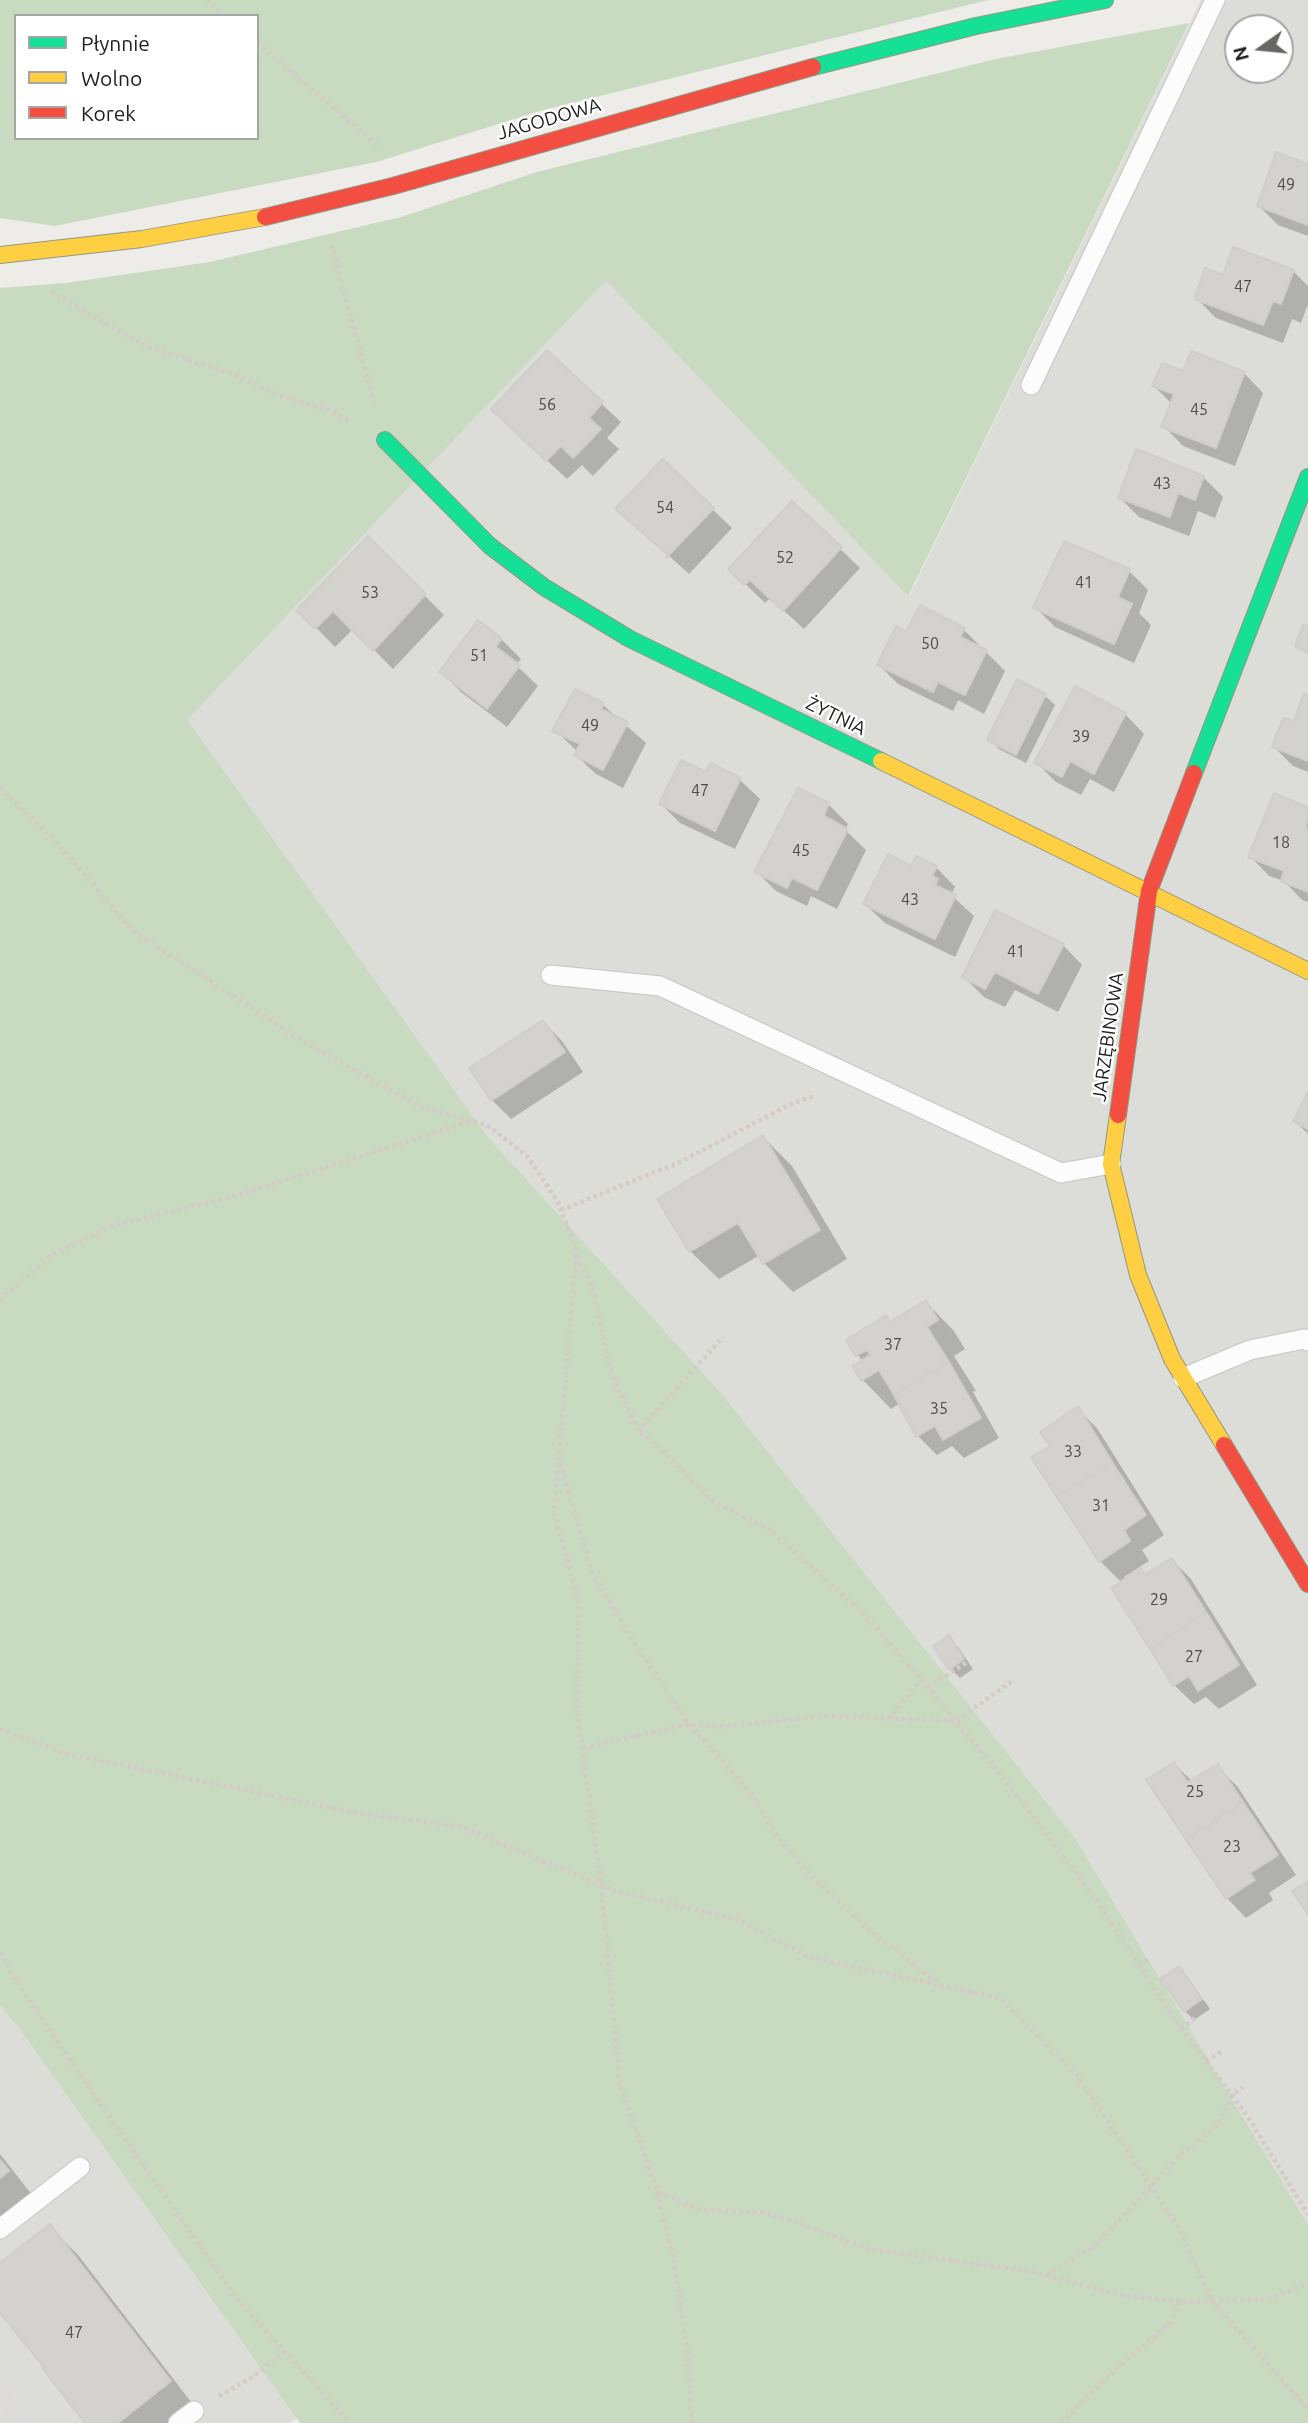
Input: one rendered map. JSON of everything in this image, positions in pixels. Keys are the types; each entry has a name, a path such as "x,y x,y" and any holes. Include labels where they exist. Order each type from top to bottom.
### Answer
{"street":[{"name":"JAGODOWA","path":"0,256 132,240 228,224 320,204 843,60 1055,8 1105,0"},
{"name":"ŻYTNIA","path":"385,440 490,546 544,587 630,639 1308,971"},
{"name":"JARZĘBINOWA","path":"1308,477 1149,891 1111,1164 1138,1275 1172,1359 1308,1584"}],"lane":[{"path":"1031,385 1215,0"},
{"path":"551,975 660,986 1060,1173 1111,1164"},
{"path":"1183,1378 1250,1350 1304,1339 1308,1341"},
{"path":"0,2229 80,2167"}],"path":[{"path":"207,0 223,14"},
{"path":"259,45 385,150 403,183"},
{"path":"320,204 385,440"},
{"path":"43,287 63,301 146,346 238,376 280,396 332,411 385,440"},
{"path":"0,788 52,836 132,930 309,1045 426,1109 487,1125 527,1156 561,1210 576,1257 554,1512 579,1603 578,1709 601,1885 620,2084 657,2191 674,2261 688,2359 692,2423"},
{"path":"561,1210 680,1161 793,1103 863,1080"},
{"path":"0,1300 52,1255 112,1226 235,1196 472,1121"},
{"path":"576,1257 592,1285 610,1369 638,1431 654,1443 714,1502 770,1530 864,1615 928,1688 1014,1792 1097,1900 1181,2029 1246,2114 1308,2214"},
{"path":"638,1431 723,1337"},
{"path":"559,1459 592,1572 632,1639 690,1724 751,1793 773,1831 808,1873 869,1930 941,1985"},
{"path":"928,1688 967,1661"},
{"path":"888,1719 921,1680"},
{"path":"583,1748 690,1724 718,1727 825,1716 955,1721 1014,1680"},
{"path":"0,1729 64,1753 362,1814 459,1826 615,1891 736,1919 809,1957 999,1998 1077,2075 1180,2230 1212,2301 1308,2407"},
{"path":"0,1952 12,1975 237,2299 350,2423"},
{"path":"1139,1966 1147,1959"},
{"path":"1181,2029 1196,2017"},
{"path":"1206,2061 1221,2052"},
{"path":"1046,2275 1096,2245 1181,2154 1219,2125 1232,2095 1243,2087"},
{"path":"657,2191 700,2210 758,2212 796,2222 868,2249 1046,2275 1124,2296 1179,2301 1266,2300 1308,2284"},
{"path":"1060,2423 1125,2361 1171,2323 1179,2301"},
{"path":"220,2396 251,2378 285,2351"}],"shaded area":[{"path":"1201,0 1308,0 1308,2225 1075,1838 722,1394 488,1137 186,720 606,279 909,596"},
{"path":"0,2005 297,2418 289,2423 0,2423"},
{"path":"0,2381 32,2423 12,2423 0,2407"}],"green space":[{"path":"0,0 988,0 543,110 376,162 55,226 0,218"},
{"path":"1189,23 908,596 606,280 187,720 488,1137 722,1394 1075,1838 1308,2225 1308,2423 300,2423 0,2005 0,288 66,283 210,262 401,217 537,172 996,59"}],"building":[{"path":"1276,152 1308,164 1308,225 1257,206"},
{"path":"1233,247 1294,270 1281,304 1273,301 1263,325 1194,299 1205,268 1223,275"},
{"path":"547,350 603,402 589,418 601,429 573,458 561,446 546,461 491,409"},
{"path":"1191,351 1245,372 1216,448 1161,427 1174,394 1152,386 1162,363 1183,371"},
{"path":"1136,449 1204,476 1195,500 1178,493 1170,517 1118,498"},
{"path":"663,459 714,508 666,558 668,555 615,509"},
{"path":"792,501 842,547 783,611 750,580 744,585 728,569"},
{"path":"368,536 426,594 373,651 333,611 315,629 296,611"},
{"path":"1064,541 1130,569 1118,597 1132,604 1114,644 1033,608"},
{"path":"920,605 965,628 960,637 987,650 965,695 938,682 933,692 877,665 896,626 906,632"},
{"path":"478,620 502,638 496,647 520,665 487,709 439,672"},
{"path":"1303,625 1308,627 1308,653 1295,646"},
{"path":"1017,679 1046,694 1016,755 987,740"},
{"path":"1075,686 1126,713 1094,774 1070,761 1062,777 1034,763"},
{"path":"575,689 604,703 601,709 628,722 603,770 574,755 580,744 552,731"},
{"path":"1304,693 1308,695 1308,761 1272,747 1283,718 1294,721"},
{"path":"681,760 706,772 710,763 741,778 715,831 659,804"},
{"path":"798,788 829,803 824,816 848,829 817,890 792,878 787,888 754,872"},
{"path":"1274,793 1308,807 1308,892 1281,881 1284,871 1248,857"},
{"path":"888,854 911,866 916,856 937,866 932,876 938,879 935,885 956,895 935,939 863,904"},
{"path":"995,910 1064,944 1038,994 995,972 985,989 962,977"},
{"path":"543,1020 565,1052 491,1101 469,1068"},
{"path":"1308,1092 1308,1129 1293,1121"},
{"path":"763,1135 820,1230 763,1264 738,1223 689,1252 657,1199"},
{"path":"926,1300 938,1320 927,1327 949,1362 894,1395 879,1370 861,1381 852,1366 870,1355 867,1350 855,1356 846,1340 886,1315 890,1322"},
{"path":"949,1362 981,1418 943,1440 935,1426 916,1437 894,1395"},
{"path":"1078,1406 1112,1462 1057,1497 1031,1457 1050,1446 1040,1432"},
{"path":"1112,1462 1146,1515 1124,1530 1130,1541 1099,1562 1057,1497"},
{"path":"1172,1558 1206,1612 1150,1649 1111,1588 1141,1568 1144,1575"},
{"path":"1206,1612 1239,1665 1198,1691 1189,1676 1173,1686 1150,1649"},
{"path":"949,1635 964,1659 949,1670 933,1646"},
{"path":"1174,1762 1187,1782 1218,1764 1243,1802 1186,1840 1146,1780"},
{"path":"1243,1802 1278,1855 1250,1873 1255,1880 1226,1899 1186,1840"},
{"path":"1308,1881 1308,1915 1292,1891"},
{"path":"1179,1966 1202,1999 1184,2012 1160,1979"},
{"path":"0,2160 9,2171 0,2178"},
{"path":"50,2224 171,2381 118,2423 85,2423 0,2313 0,2263"}],"traffic: fast":[{"path":"813,67 976,26 1105,0"},
{"path":"385,440 490,546 544,587 630,639 881,761"},
{"path":"1194,773 1308,477"}],"traffic: slow":[{"path":"0,255 142,239 265,217"},
{"path":"881,761 1308,971"},
{"path":"1118,1115 1111,1164 1138,1275 1172,1359 1224,1445"}],"traffic: jam":[{"path":"265,217 393,186 813,67"},
{"path":"1118,1115 1149,891 1194,773"},
{"path":"1224,1445 1308,1584"}]}
